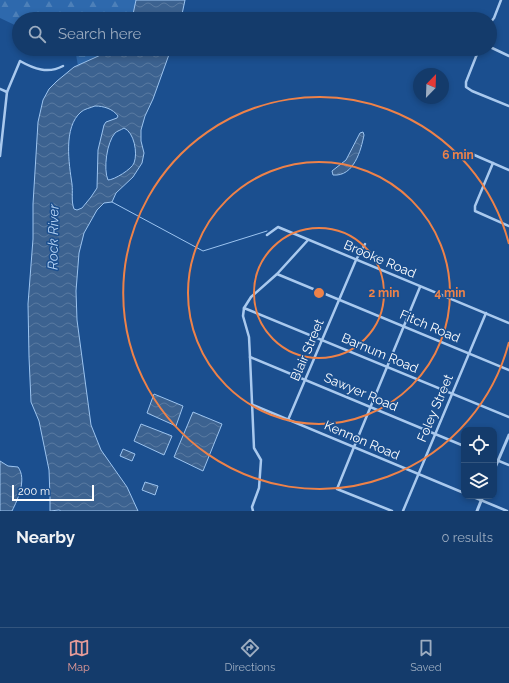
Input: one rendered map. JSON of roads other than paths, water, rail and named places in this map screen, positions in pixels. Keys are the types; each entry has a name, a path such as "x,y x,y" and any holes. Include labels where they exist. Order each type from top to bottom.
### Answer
{"street":[{"path":"496,12 501,0"},
{"path":"497,50 509,56"},
{"path":"476,56 466,82 466,87 472,91 509,106"},
{"path":"0,156 7,92 20,61 36,68 50,71 56,70 63,66"},
{"path":"0,89 7,92"},
{"path":"472,154 509,170"},
{"path":"493,163 475,206 475,211 509,226"},
{"name":"Brooke Road","path":"267,235 278,227 509,323"},
{"path":"252,511 259,488 260,460 254,448 249,337 243,316 244,308 251,297 277,274 308,240"},
{"name":"Blair Street","path":"288,420 356,260 365,244"},
{"name":"Fitch Road","path":"277,274 509,370"},
{"path":"392,511 337,489 420,287"},
{"name":"Barnum Road","path":"244,308 509,417"},
{"name":"Foley Street","path":"403,511 486,313"},
{"name":"Sawyer Road","path":"250,357 461,445"},
{"name":"Kennon Road","path":"253,405 461,492"},
{"path":"497,463 509,435"},
{"path":"498,460 509,465"},
{"path":"477,511 481,500 507,511"}],"water":[{"path":"136,0 185,0 182,12 133,12"},
{"name":"Rock River","path":"98,56 168,56 141,130 141,141 144,153 142,163 133,177 116,193 112,202 104,203 97,210 84,233 79,253 76,291 77,320 91,425 101,450 127,487 138,511 50,511 49,470 39,421 31,402 28,304 33,239 33,204 38,122 43,100 49,89 74,67","holes":["95,106 114,111 118,116 117,118 106,122 104,125 98,150 97,188 82,208 77,210 74,209 73,203 69,136 75,119 82,111","124,128 133,138 136,154 134,163 122,174 108,180 106,163 112,137 115,133"]},
{"path":"363,132 364,135 361,148 351,167 346,172 333,175 332,171 346,160 360,133"},
{"path":"154,394 183,406 176,426 147,413"},
{"path":"193,412 222,424 203,471 174,457"},
{"path":"141,424 172,436 164,455 134,441"},
{"path":"123,449 135,454 132,461 120,456"},
{"path":"0,461 8,466 18,467 21,472 21,489 12,511 0,511"},
{"path":"145,482 158,486 155,495 142,490"}],"waterway":[{"path":"112,202 203,251 267,231"}]}
